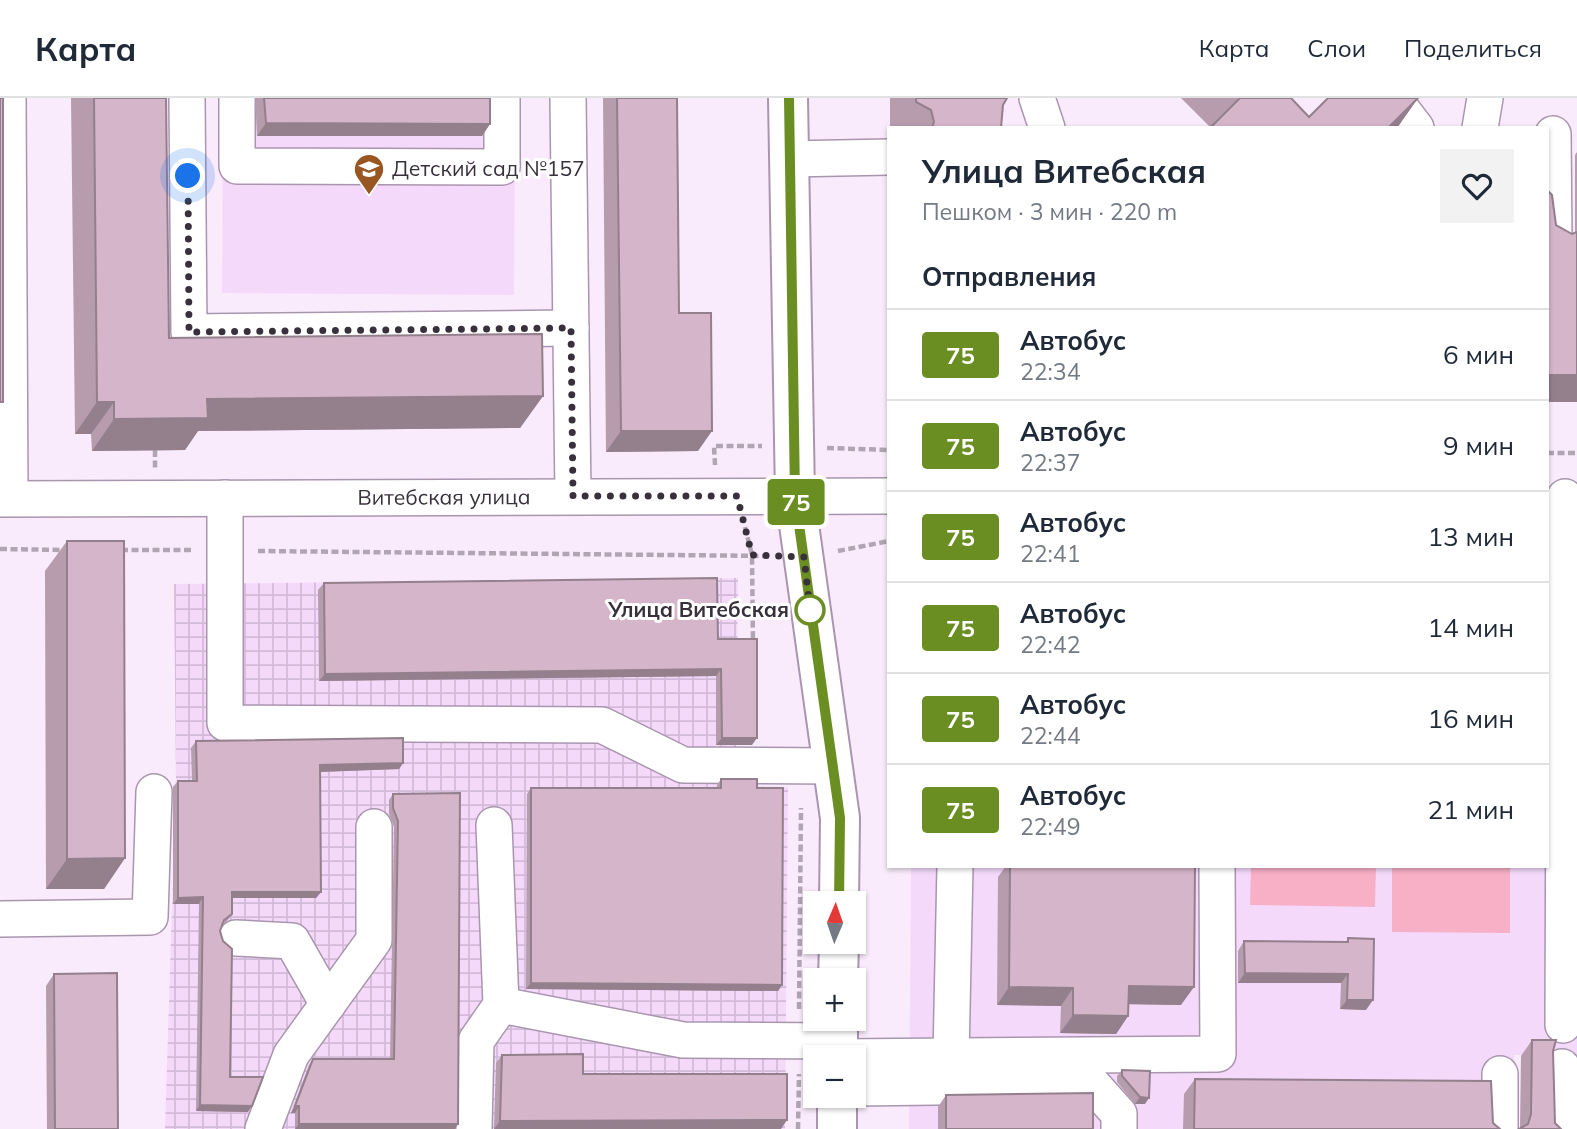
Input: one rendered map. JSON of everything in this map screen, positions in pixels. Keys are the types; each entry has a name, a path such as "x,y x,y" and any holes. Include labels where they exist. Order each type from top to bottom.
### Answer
{"main road":[{"path":"789,98 795,496 840,818 839,891"},
{"path":"837,1108 837,1129"}],"street":[{"path":"5,498 8,98"},
{"path":"187,98 189,332 571,328"},
{"path":"237,98 237,166 502,167 502,98"},
{"path":"568,98 573,496"},
{"path":"1037,98 1046,126"},
{"path":"1392,98 1414,126"},
{"path":"1480,126 1485,98"},
{"path":"1554,241 1559,134"},
{"path":"789,159 887,157"},
{"name":"Витебская улица","path":"5,498 887,496"},
{"path":"1563,496 1563,1025"},
{"path":"225,498 225,723 602,724 683,765 833,766"},
{"path":"0,919 150,917 154,792"},
{"path":"474,1129 476,1041 500,1005 494,825"},
{"path":"263,1129 292,1055 374,940 374,827"},
{"path":"951,1057 956,868"},
{"path":"500,1005 683,1041 838,1043 951,1057 1218,1055 1217,868"},
{"path":"236,937 292,941 328,1004"},
{"path":"1562,1067 1562,1129"},
{"path":"1500,1074 1500,1129"},
{"path":"866,1088 1093,1086 1119,1114 1119,1129"}],"path":[{"path":"726,446 753,446"},
{"path":"155,450 155,472"},
{"path":"1549,453 1577,453"},
{"path":"737,496 752,555 754,652"},
{"path":"119,550 804,557 887,541"},
{"path":"0,549 66,550"},
{"path":"786,765 801,779 798,1129"}],"shaded area":[{"name":"Детский сад №157","path":"223,98 515,98 514,295 222,293"},
{"path":"1549,510 1577,510 1577,1056 1514,1055 1516,1129 909,1129 911,868 1549,868"},
{"path":"738,578 736,786 788,787 785,1129 165,1129 176,777 174,584"},
{"path":"1251,868 1376,868 1375,907 1250,905"},
{"path":"1392,868 1510,868 1510,933 1392,932"}],"building":[{"path":"0,98 3,98 3,402 0,402"},
{"path":"94,98 166,98 169,338 542,334 543,396 207,399 208,418 114,419 114,402 97,402"},
{"path":"264,98 490,98 490,124 266,123"},
{"path":"617,98 677,98 679,313 711,313 712,431 621,431"},
{"path":"916,98 1007,98 1003,105 1001,126 933,126 931,110 916,102"},
{"path":"1240,98 1291,98 1309,117 1328,98 1418,98 1390,126 1212,126"},
{"path":"1549,192 1552,195 1556,225 1572,234 1577,232 1577,375 1549,375"},
{"path":"67,541 124,541 125,858 67,859"},
{"path":"717,578 718,639 757,639 757,738 722,738 721,669 325,674 324,583"},
{"path":"403,738 403,763 320,765 321,892 232,892 232,914 224,920 220,931 223,941 232,949 230,1077 263,1077 252,1106 200,1105 203,897 178,898 178,781 197,781 196,741"},
{"path":"721,779 757,779 757,788 783,788 782,985 531,983 531,788 721,788"},
{"path":"460,793 458,1124 299,1124 299,1106 295,1106 313,1059 394,1059 398,821 393,808 393,794"},
{"path":"1010,868 1195,868 1194,987 1129,986 1128,1016 1073,1015 1073,988 1009,987"},
{"path":"1348,938 1374,939 1373,1000 1347,1000 1348,974 1245,973 1244,941 1348,942"},
{"path":"117,973 118,1129 55,1129 54,974"},
{"path":"1532,1040 1556,1040 1553,1051 1555,1123 1561,1129 1519,1129 1528,1124 1531,1114"},
{"path":"583,1054 583,1074 787,1074 787,1120 500,1121 502,1055"},
{"path":"1122,1070 1150,1071 1149,1098 1140,1097 1122,1076"},
{"path":"1195,1079 1491,1081 1493,1123 1500,1129 1194,1129"},
{"path":"1093,1093 1093,1129 946,1129 946,1095"}],"bus line":[{"name":"75","path":"789,98 795,496 840,818 839,891"}],"place":[{"name":"Детский сад №157","path":"369,196"},
{"name":"Улица Витебская","path":"810,610"}],"route":[{"path":"188,176 189,332 571,328 573,496 737,496 752,555 804,557 810,610"}]}
